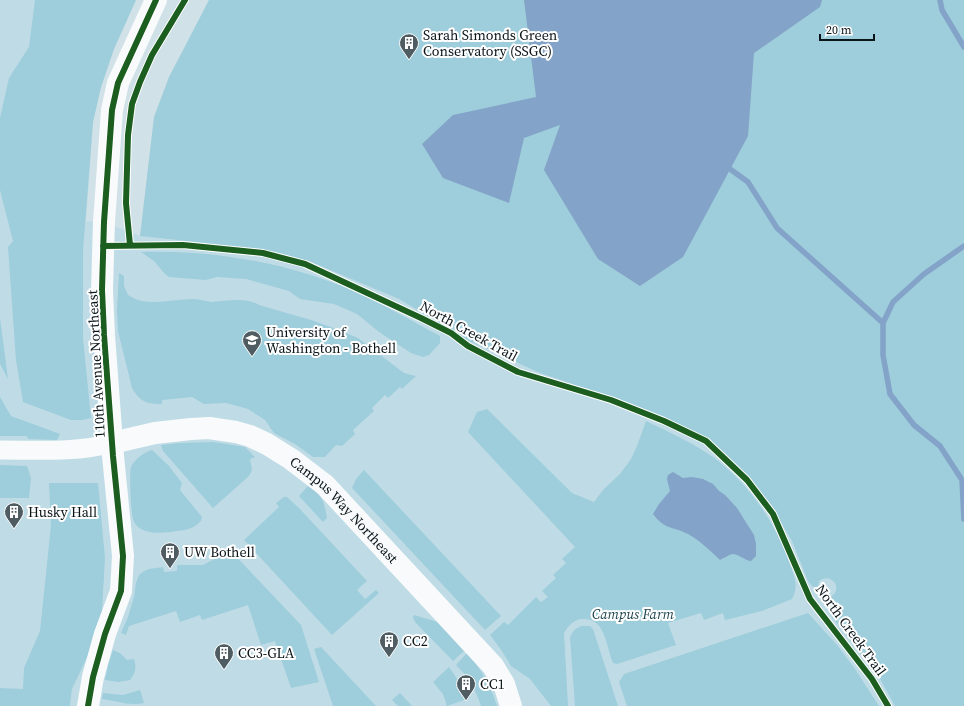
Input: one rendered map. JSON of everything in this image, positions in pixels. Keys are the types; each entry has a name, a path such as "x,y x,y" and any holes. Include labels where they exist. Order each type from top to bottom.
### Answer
{"street":[{"name":"110th Avenue Northeast","path":"88,706 93,677 105,634 122,591 123,556 112,443 102,290 104,222 112,110 118,83 156,0"},
{"name":"Campus Way Northeast","path":"112,443 162,432 191,429 222,429 250,436 267,444 291,459 325,485 493,666 504,684 511,706"},
{"path":"0,450 60,450 94,448 112,443"}],"shaded area":[{"name":"University of Washington - Bothell","path":"0,0 136,0 114,49 101,87 93,122 86,221 104,222 140,236 276,252 311,262 399,299 469,341 540,373 630,404 678,425 715,447 745,473 769,503 792,541 834,577 840,589 832,617 880,679 895,706 70,706 72,689 23,690 0,688"},
{"path":"524,0 822,0 820,7 754,53 748,136 683,257 640,286 598,259 544,170 560,125 524,138 509,203 443,178 422,144 453,115 536,97"},
{"path":"673,472 683,478 692,477 703,479 713,484 737,508 754,535 756,556 751,561 732,554 720,560 692,536 669,527 657,519 653,514 670,491 667,479 668,475"}],"green space":[{"path":"35,0 136,0 114,49 101,87 93,122 83,251 83,338 91,418 82,420 71,420 23,402 16,360 8,247 13,241 0,190 0,118 9,78 29,47"},
{"path":"209,0 964,0 964,706 895,706 880,679 832,617 825,598 830,597 836,591 835,583 825,578 819,581 818,588 812,586 808,581 792,541 769,503 745,473 715,447 678,425 630,404 540,373 469,341 399,299 311,262 276,252 140,236 154,117 169,77"},
{"path":"141,252 194,253 221,256 274,265 300,272 351,290 384,306 440,336 440,343 429,355 423,357 411,353 379,332 357,314 334,304 300,299 289,291 246,279 217,277 206,280 169,277 154,261"},
{"path":"119,273 124,276 124,286 128,295 138,300 148,302 194,299 212,302 236,300 248,301 311,320 358,338 404,373 416,376 402,389 400,387 388,398 385,395 372,408 374,411 353,430 355,434 342,446 336,445 325,457 313,457 295,444 274,433 265,420 248,409 226,403 204,404 192,397 162,400 162,404 148,403 141,399 132,388 118,331 117,310"},
{"path":"0,318 8,379 0,364"},
{"path":"0,397 11,416 60,434 57,440 28,439 27,436 0,436"},
{"name":"Campus Farm","path":"487,409 572,493 594,502 603,490 620,474 631,459 646,421 698,447 726,467 737,478 767,516 782,544 794,574 796,584 792,599 762,611 725,620 723,613 704,620 701,613 668,623 676,645 617,664 613,663 604,634 596,623 590,620 582,619 573,622 564,633 568,706 551,706 530,679 511,666 490,635 504,622 508,625 536,597 541,602 548,597 542,591 556,578 553,575 566,563 562,559 575,547 468,432 477,412"},
{"path":"214,442 245,447 255,457 250,459 252,470 249,476 213,508 163,451 161,445"},
{"path":"152,450 169,466 182,483 180,490 202,517 201,521 194,527 183,530 154,532 145,531 138,527 134,522 131,501 131,467 140,456"},
{"path":"0,465 27,466 31,478 29,498 0,498"},
{"path":"364,470 501,616 485,630 352,488 356,479"},
{"path":"49,483 98,483 105,558 101,628 72,689 70,706 0,706 0,688 23,689 24,668 40,631 51,525"},
{"path":"308,486 320,496 324,503 327,518 323,522 299,496"},
{"path":"284,497 287,497 299,508 367,581 357,590 365,599 376,590 379,593 332,635 244,540 279,507 276,503"},
{"path":"228,548 301,625 319,682 291,688 275,641 261,645 248,605 202,620 200,615 180,622 176,611 129,626 126,635 121,633 134,597 136,583 139,575 144,571 163,567 164,572 177,571 177,565 203,565 218,557"},
{"path":"808,613 837,645 855,669 879,706 627,706 619,682 624,674"},
{"path":"414,615 438,622 464,651 453,661 415,622 413,617"},
{"path":"581,626 590,626 593,629 618,706 575,706 570,637 574,630"},
{"path":"321,647 376,706 333,706 314,649"},
{"path":"113,650 120,653 127,660 134,659 135,671 130,680 119,682 105,680"},
{"path":"467,653 485,678 497,706 481,706 465,674 456,665"},
{"path":"449,667 470,698 447,706 443,694 433,682"},
{"path":"140,690 144,703 128,704 102,699 103,693 123,695"},
{"path":"400,693 412,706 398,706 392,700"}],"waterway":[{"path":"940,0 942,10 964,47"},
{"path":"730,169 748,182 777,228 883,323"},
{"path":"964,246 924,274 893,302 883,323 883,355 890,394 914,425 940,446 962,480 964,519"}],"cycle path":[{"path":"88,706 93,677 105,634 121,591 123,556 113,456 102,290 104,222 112,110 118,83 156,0"},
{"path":"130,245 126,203 128,135 132,104 152,55 185,0"},
{"name":"North Creek Trail","path":"103,246 183,245 263,253 305,264 451,333 468,346 518,372 611,400 664,421 706,441 747,480 773,514 810,599 872,679 888,706"}],"place":[{"name":"Sarah Simonds Green Conservatory (SSGC)","path":"409,60"},
{"name":"University of Washington - Bothell","path":"252,357"},
{"name":"Husky Hall","path":"14,529"},
{"name":"UW Bothell","path":"170,569"},
{"name":"CC2","path":"389,658"},
{"name":"CC3-GLA","path":"224,670"},
{"name":"CC1","path":"466,701"}]}
